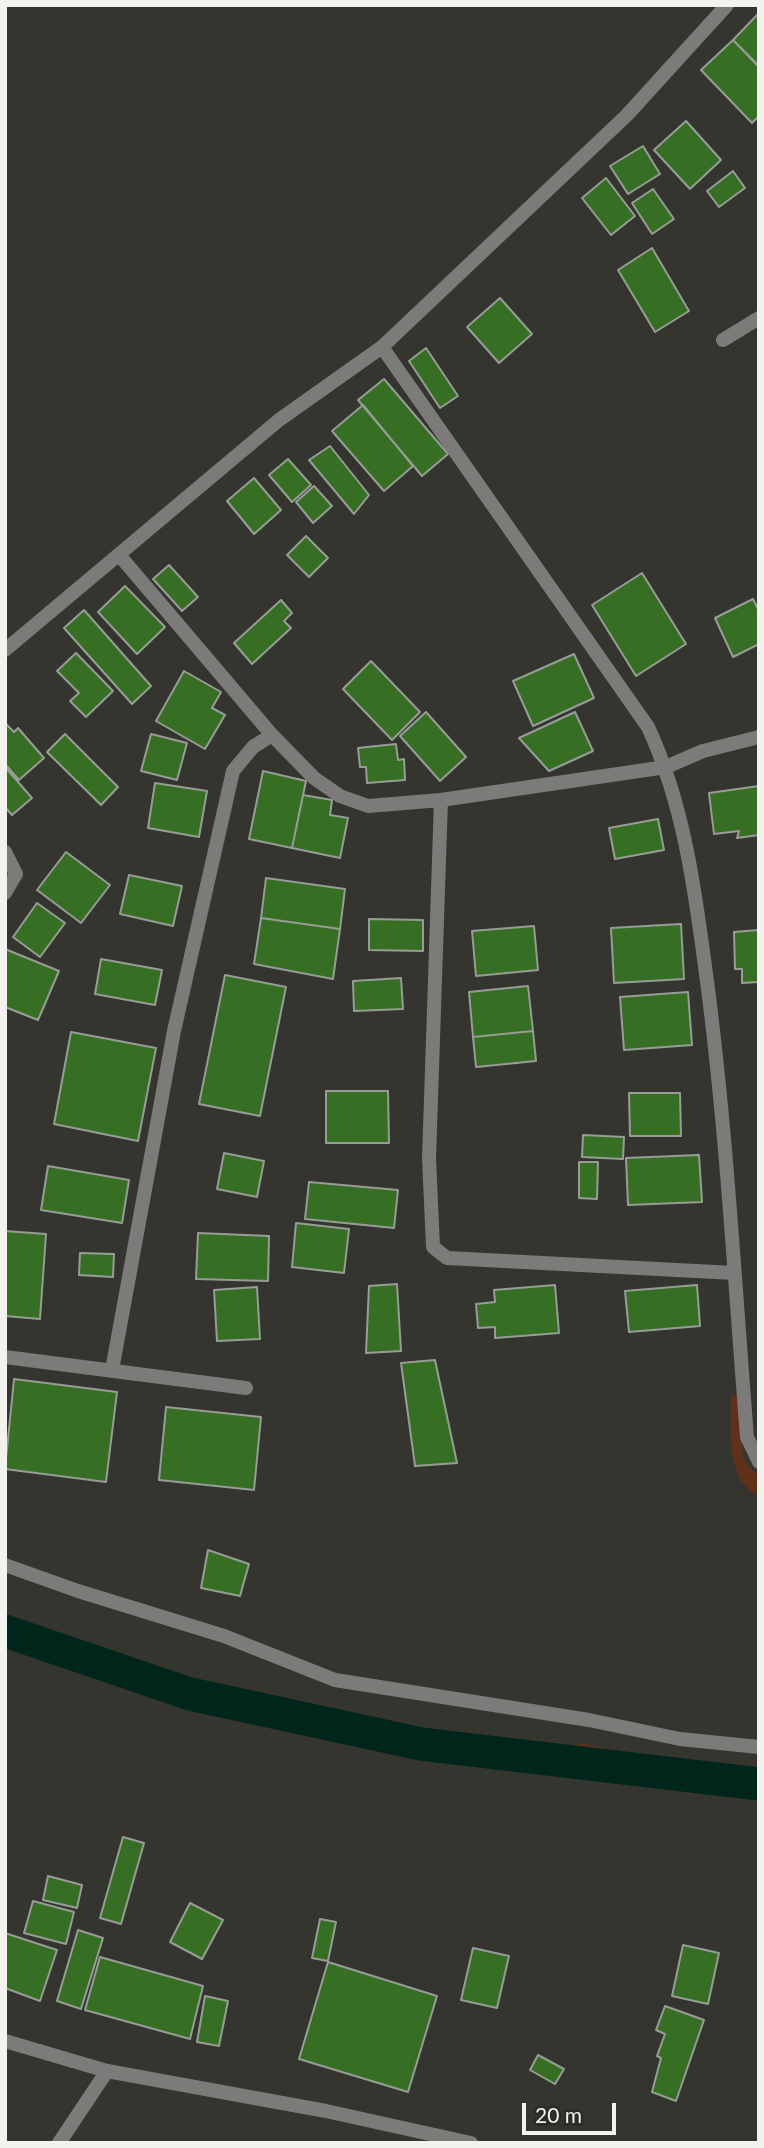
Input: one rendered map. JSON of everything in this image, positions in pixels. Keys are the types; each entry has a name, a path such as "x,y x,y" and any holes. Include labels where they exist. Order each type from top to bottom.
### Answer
{"street":[{"path":"5,650 279,420 382,347 627,115 727,5"},
{"path":"723,340 759,318"},
{"path":"382,347 648,727 666,767 687,844 701,933 723,1106 747,1437 759,1462"},
{"path":"120,556 272,735 314,778 340,796 368,806 441,800 666,767 703,751 759,737"},
{"path":"112,1370 174,1031 233,771 253,747 272,735"},
{"path":"441,800 429,1158 433,1247 447,1258 734,1273"},
{"path":"5,852 16,874 5,893"},
{"path":"5,1357 246,1388"},
{"path":"5,1565 78,1591 224,1636 335,1680 589,1720 680,1740 759,1747"},
{"path":"5,2041 107,2071 326,2111 471,2143"},
{"path":"59,2143 107,2071"}],"shaded area":[{"path":"731,1394 738,1396 743,1459 759,1477 759,1495 748,1488 735,1466 731,1437"},
{"path":"579,1743 679,1765 759,1771 759,1792 565,1772"}],"building":[{"path":"759,13 759,66 733,40"},
{"path":"733,40 759,67 759,116 752,123 701,70"},
{"path":"686,121 721,160 690,189 654,150"},
{"path":"643,146 660,174 628,194 610,166"},
{"path":"733,171 745,188 719,207 707,191"},
{"path":"606,178 635,216 611,235 582,198"},
{"path":"653,189 674,219 652,234 632,203"},
{"path":"652,248 689,311 655,332 618,270"},
{"path":"500,298 532,334 499,363 467,327"},
{"path":"426,348 458,396 440,408 409,361"},
{"path":"384,379 448,454 422,476 358,400"},
{"path":"363,405 413,466 384,491 332,431"},
{"path":"330,446 369,495 354,514 309,460"},
{"path":"288,459 311,485 292,502 269,475"},
{"path":"254,478 281,510 254,534 227,501"},
{"path":"314,486 332,506 313,523 296,502"},
{"path":"306,536 328,558 309,577 287,555"},
{"path":"169,565 198,597 182,611 153,579"},
{"path":"642,573 686,644 636,676 592,605"},
{"path":"125,586 165,627 137,654 98,612"},
{"path":"753,599 759,611 759,644 733,657 715,618"},
{"path":"281,600 292,613 284,621 291,628 252,664 234,643"},
{"path":"84,610 151,686 132,704 64,628"},
{"path":"76,653 113,691 86,717 70,701 79,693 57,671"},
{"path":"574,654 594,698 533,726 513,681"},
{"path":"371,661 420,712 392,740 343,689"},
{"path":"184,671 221,692 212,708 225,715 205,749 156,721"},
{"path":"426,712 466,757 440,781 400,736"},
{"path":"575,712 593,751 549,771 519,738"},
{"path":"5,723 14,732 18,728 44,758 19,780 5,764"},
{"path":"65,734 118,787 101,805 47,752"},
{"path":"151,734 187,743 177,780 141,771"},
{"path":"396,744 398,760 404,759 405,780 367,783 366,767 360,767 358,748"},
{"path":"5,767 32,798 12,815 5,807"},
{"path":"263,771 306,781 292,848 249,839"},
{"path":"155,783 207,791 199,837 148,828"},
{"path":"759,786 759,835 737,838 739,831 714,834 709,793"},
{"path":"303,795 332,800 330,815 348,818 340,858 292,848"},
{"path":"658,819 664,850 615,859 609,828"},
{"path":"66,852 110,885 81,923 37,890"},
{"path":"129,875 182,886 173,926 120,914"},
{"path":"266,878 345,889 340,929 261,918"},
{"path":"37,903 65,923 40,957 13,937"},
{"path":"261,918 340,929 333,979 254,964"},
{"path":"369,919 423,920 423,951 369,950"},
{"path":"681,924 684,979 614,983 611,928"},
{"path":"534,926 538,970 476,976 472,931"},
{"path":"759,930 759,982 742,983 742,969 735,969 734,932"},
{"path":"5,949 59,971 38,1020 5,1007"},
{"path":"101,959 162,970 155,1005 95,994"},
{"path":"225,975 286,987 260,1116 199,1104"},
{"path":"401,978 403,1009 354,1011 353,981"},
{"path":"528,986 533,1031 473,1037 469,992"},
{"path":"688,992 692,1045 624,1050 620,997"},
{"path":"533,1031 536,1061 476,1067 473,1037"},
{"path":"71,1032 156,1048 138,1141 54,1124"},
{"path":"326,1091 388,1091 389,1143 326,1143"},
{"path":"629,1093 680,1093 681,1136 630,1136"},
{"path":"583,1135 624,1137 623,1159 582,1157"},
{"path":"224,1153 264,1161 257,1197 217,1189"},
{"path":"699,1155 702,1202 628,1205 626,1158"},
{"path":"579,1162 598,1162 597,1199 579,1198"},
{"path":"48,1166 129,1180 122,1223 41,1210"},
{"path":"309,1182 398,1190 394,1228 305,1219"},
{"path":"296,1223 349,1229 344,1273 292,1267"},
{"path":"5,1231 46,1234 40,1319 5,1316"},
{"path":"198,1233 269,1236 268,1281 196,1279"},
{"path":"80,1253 114,1254 113,1277 79,1275"},
{"path":"397,1284 401,1351 366,1353 369,1286"},
{"path":"555,1285 559,1333 495,1338 495,1327 478,1328 476,1304 495,1302 494,1290"},
{"path":"697,1285 700,1326 629,1332 625,1291"},
{"path":"257,1287 260,1339 217,1341 214,1290"},
{"path":"435,1360 457,1463 415,1466 401,1363"},
{"path":"14,1379 117,1392 106,1482 5,1469"},
{"path":"166,1407 261,1417 254,1490 159,1480"},
{"path":"208,1550 249,1564 240,1596 201,1588"},
{"path":"123,1837 144,1843 121,1924 100,1918"},
{"path":"48,1876 82,1885 77,1908 43,1900"},
{"path":"33,1901 74,1912 66,1944 24,1933"},
{"path":"190,1903 223,1920 202,1959 170,1942"},
{"path":"320,1919 336,1922 328,1961 312,1958"},
{"path":"78,1930 103,1938 81,2009 57,2001"},
{"path":"5,1933 57,1950 40,2001 5,1988"},
{"path":"683,1945 719,1953 708,2004 672,1996"},
{"path":"473,1948 509,1956 497,2008 461,2000"},
{"path":"100,1957 203,1986 190,2039 85,2010"},
{"path":"328,1962 437,1996 408,2092 299,2059"},
{"path":"205,1996 228,2001 219,2046 197,2042"},
{"path":"665,2006 704,2020 676,2101 652,2092 661,2058 657,2056 665,2034 656,2030"},
{"path":"538,2055 564,2069 555,2084 530,2070"}],"waterway":[{"path":"5,1631 190,1694 421,1744 759,1784"}]}
